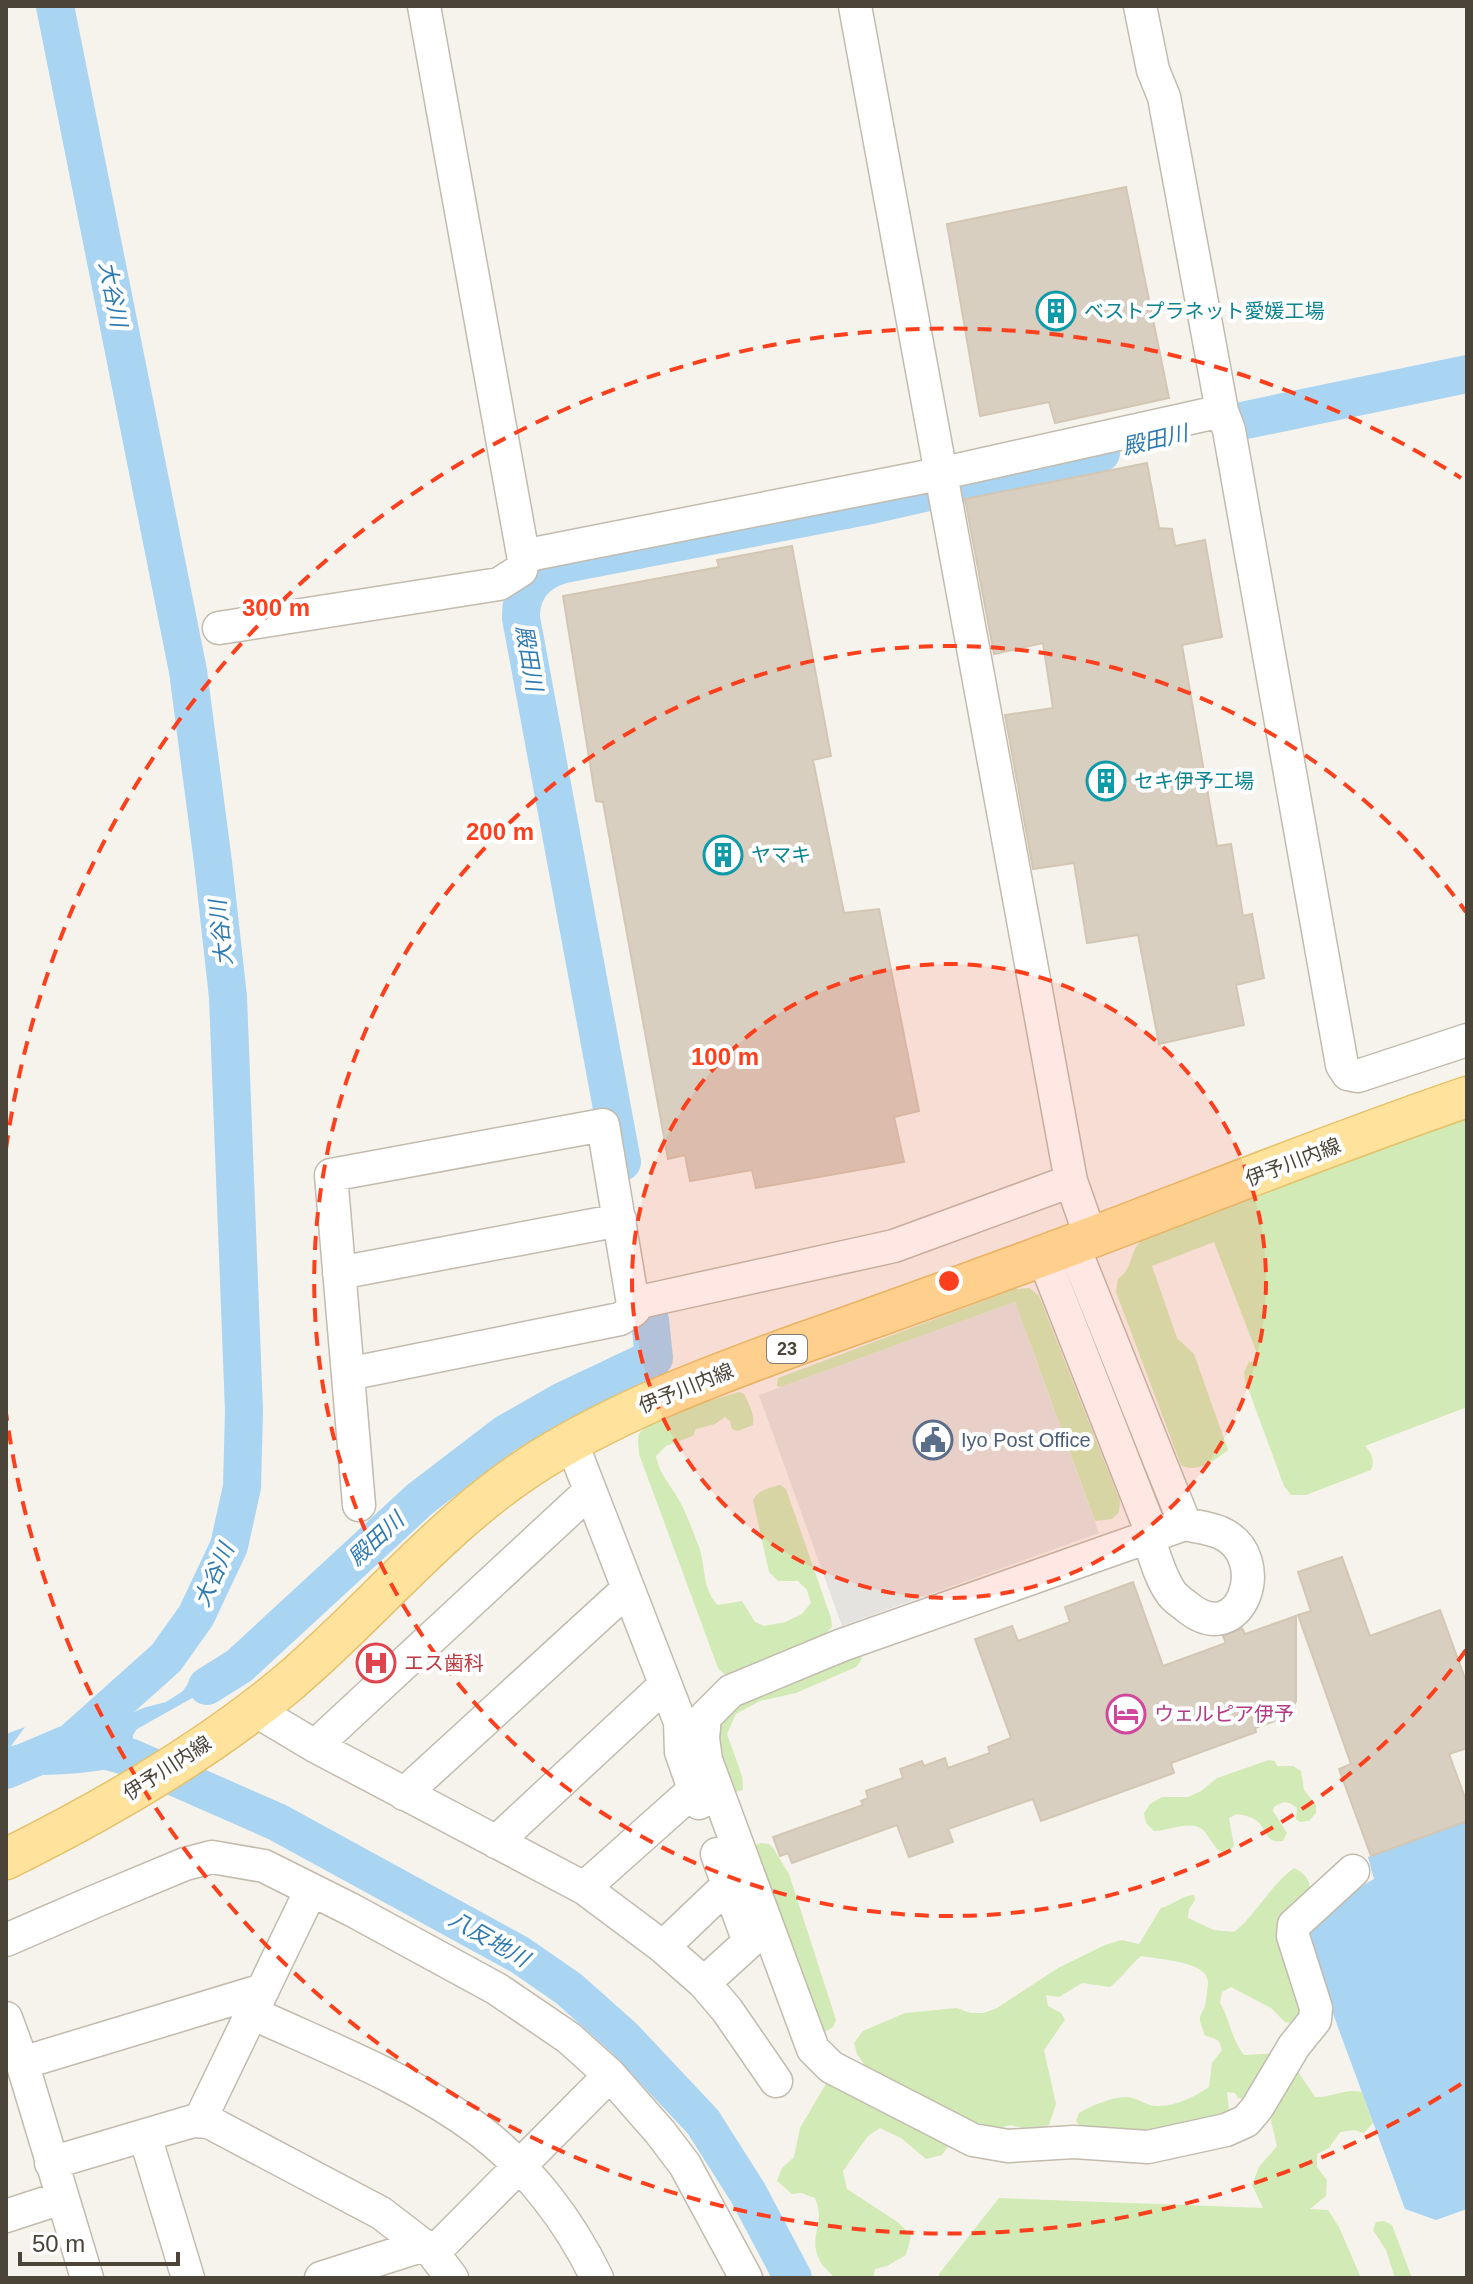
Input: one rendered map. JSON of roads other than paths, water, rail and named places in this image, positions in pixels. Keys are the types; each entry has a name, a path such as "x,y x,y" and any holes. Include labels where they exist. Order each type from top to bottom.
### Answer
{"main road":[{"name":"伊予川内線","path":"6,1859 101,1810 195,1752 283,1687 463,1516 502,1485 617,1416 709,1377 1069,1247 1467,1097"}],"street":[{"path":"219,628 499,584 521,570 524,560 424,6"},
{"path":"855,6 1071,1181 1069,1247 1151,1537 1167,1586 1175,1598 1196,1616 1209,1619 1233,1613 1240,1606 1247,1586 1246,1562 1241,1550 1223,1534 1185,1524 1151,1537 842,1645 731,1691 705,1717 703,1738 706,1760 813,2049 831,2067 973,2140 991,2145 1074,2142 1148,2147 1226,2130 1246,2121 1294,2046 1315,2020 1316,2008 1293,1936 1294,1925 1353,1871"},
{"path":"1140,6 1153,70 1164,97 1222,411 1229,430 1342,1065 1348,1074 1358,1076 1467,1040"},
{"path":"524,560 533,554 939,474 1222,411"},
{"path":"348,1374 620,1319 634,1310 603,1125 331,1175 359,1505"},
{"path":"635,1303 894,1246 1071,1181"},
{"path":"339,1273 620,1220"},
{"path":"1069,1247 1185,1524"},
{"path":"571,1441 680,1722 681,1752 749,1942 704,1983"},
{"path":"315,1746 590,1491"},
{"path":"404,1794 628,1589"},
{"path":"496,1842 665,1685"},
{"path":"253,1709 315,1746 584,1888 663,1947 704,1983 727,2010 776,2081"},
{"path":"584,1888 694,1790"},
{"path":"6,1940 121,1890 212,1857 264,1866 510,1996 569,2038 610,2075 685,2165 746,2278"},
{"path":"663,1947 729,1884"},
{"path":"200,2120 311,1890"},
{"path":"22,2063 257,2001 479,2131 518,2166 569,2227 597,2278"},
{"path":"6,2018 87,2278"},
{"path":"321,2278 437,2259 518,2166 610,2075"},
{"path":"51,2163 200,2120 230,2132 381,2213 437,2259"},
{"path":"145,2136 169,2224 188,2278"},
{"path":"6,2216 61,2198"}],"water":[{"path":"247,1653 253,1661 242,1670 137,1729 133,1744 139,1751 149,1754 133,1762 98,1771 6,1777 6,1734 25,1727 11,1746 96,1729 143,1708 166,1702 183,1691 199,1672 203,1681"},
{"path":"1467,1821 1467,2209 1436,2220 1405,2209 1304,1935 1351,1892 1374,1879 1368,1857"}],"waterway":[{"name":"大谷川","path":"6,1770 72,1742 166,1658 196,1616 229,1546 242,1487 244,1411 228,997 213,862 188,671 55,6"},
{"name":"殿田川","path":"1246,420 1467,374"},
{"name":"殿田川","path":"622,1162 521,618 527,590 546,571 564,564 871,505 1101,453"},
{"name":"殿田川","path":"207,1686 239,1666 420,1499 505,1434 561,1402 654,1358 650,1320"},
{"name":"八反地川","path":"89,1746 129,1757 277,1822 520,1955 569,1989 624,2038 703,2122 748,2193 793,2278"}],"place":[{"name":"ベストプラネット愛媛工場","path":"1056,311"},
{"name":"セキ伊予工場","path":"1106,781"},
{"name":"ヤマキ","path":"723,855"},
{"name":"Iyo Post Office","path":"933,1440"},
{"name":"エス歯科","path":"376,1663"},
{"name":"ウェルピア伊予","path":"1126,1714"}]}
